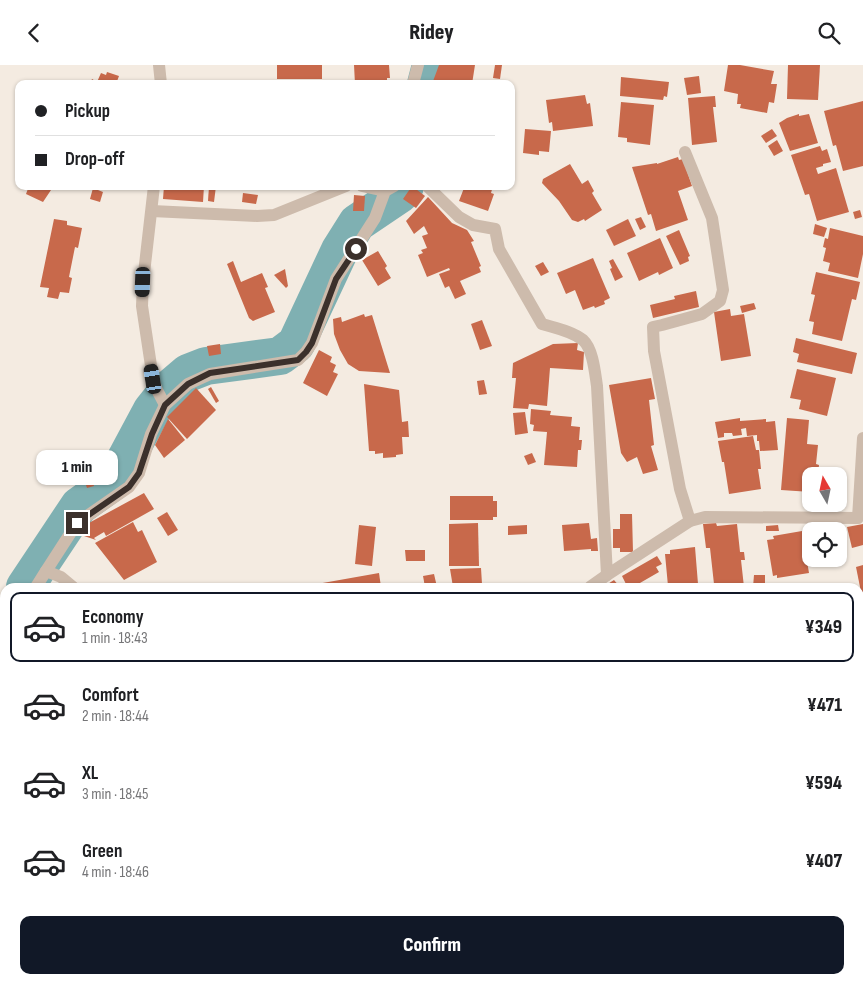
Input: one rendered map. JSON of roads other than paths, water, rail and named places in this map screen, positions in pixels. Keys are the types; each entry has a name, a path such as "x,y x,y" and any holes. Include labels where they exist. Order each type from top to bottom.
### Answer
{"street":[{"path":"159,65 161,80"},
{"path":"414,80 418,65"},
{"path":"685,151 712,218 722,290 720,301 702,313 652,327 654,351 680,489 690,521"},
{"path":"38,583 77,523 129,487 139,473 152,434 162,399 153,379 142,306 154,190"},
{"path":"152,211 257,216 274,215 336,190"},
{"path":"431,190 458,217 473,225 495,229 499,249 542,324 584,341 593,361 597,386 606,575"},
{"path":"162,399 210,373 298,360 312,343 336,279 377,213 387,192"},
{"path":"595,583 690,521 705,517 858,517 863,439"},
{"path":"46,571 61,577 68,583"}],"waterway":[{"path":"427,80 431,65"},
{"path":"28,583 79,506 114,481 152,410 168,390 188,373 206,366 280,356 296,344 340,250 357,223 400,194 402,190"}]}
